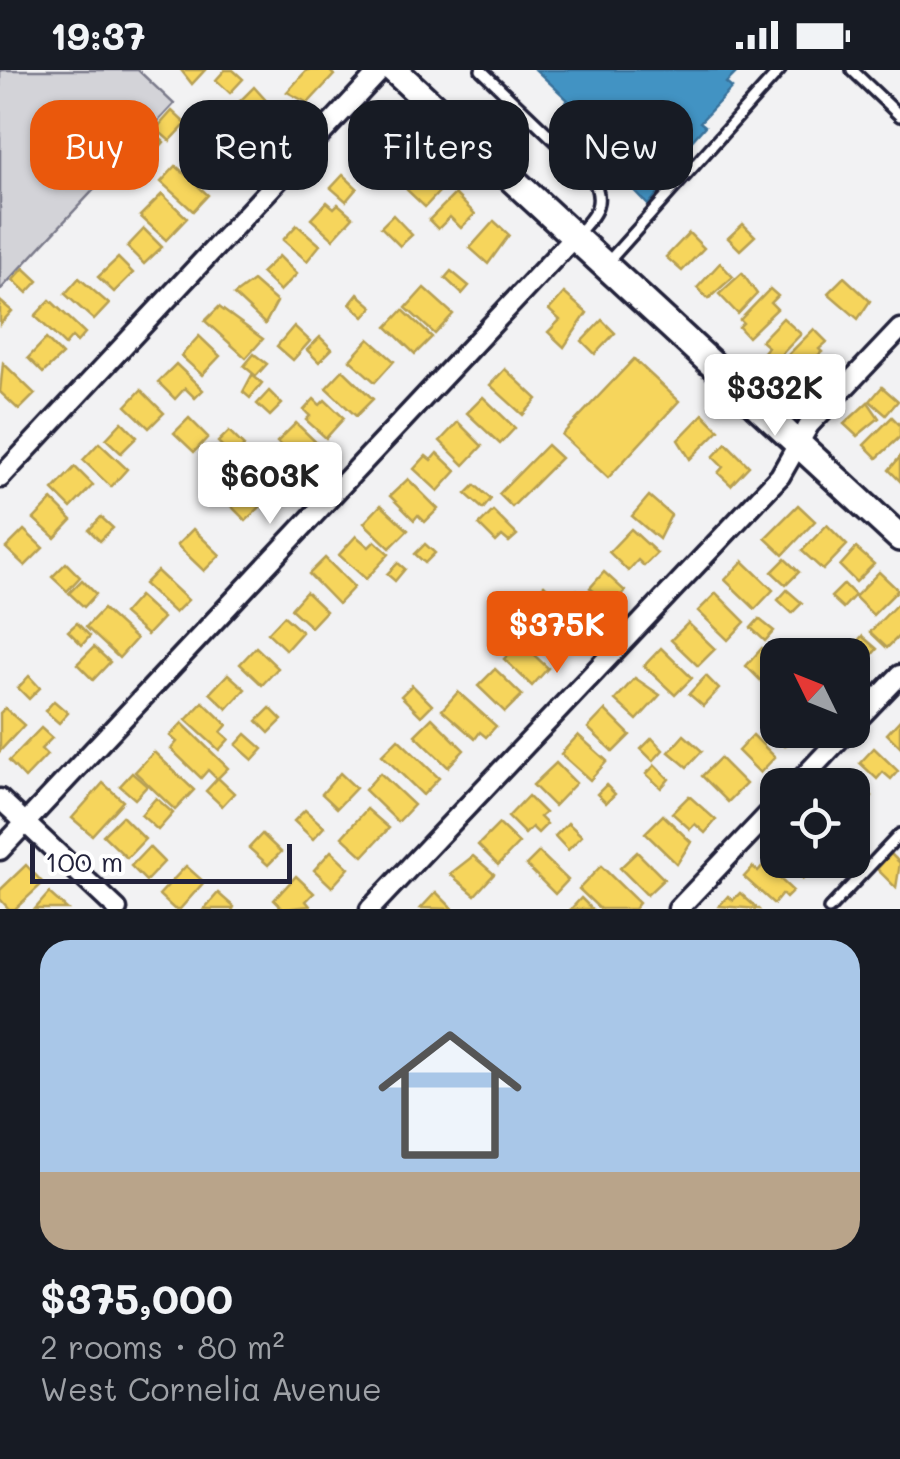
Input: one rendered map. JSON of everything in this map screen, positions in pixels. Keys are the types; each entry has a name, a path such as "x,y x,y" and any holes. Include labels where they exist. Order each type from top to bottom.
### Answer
{"street":[{"path":"0,478 382,70"},
{"path":"394,70 900,538"},
{"path":"0,850 574,237"},
{"path":"370,909 780,476 809,425 900,329"},
{"path":"870,706 900,675"},
{"path":"812,768 830,748"},
{"path":"0,800 117,909"},
{"path":"678,909 760,823"}],"lane":[{"path":"481,70 591,175 600,191 600,207 574,237"},
{"path":"605,265 780,70"},
{"path":"852,70 900,116"},
{"path":"829,909 900,834"}],"shaded area":[{"path":"0,70 138,70 174,104 159,120 159,100 30,100 30,190 94,190 0,290"}],"building: Homes":[{"path":"181,70 205,70 192,84"},
{"path":"225,70 233,70 243,79 230,93 216,80"},
{"path":"307,70 329,70 334,75 311,100 287,92"},
{"path":"254,87 266,100 241,100"},
{"path":"172,111 179,118 179,131 170,141 159,132 159,126"},
{"path":"176,166 179,190 202,190 208,195 193,211 161,182"},
{"path":"343,175 348,180 348,190 355,190 346,201 331,188"},
{"path":"407,190 441,190 425,207"},
{"path":"162,194 187,218 166,240 140,216"},
{"path":"455,194 475,214 461,228 450,217 438,229 429,220"},
{"path":"327,202 334,208 338,204 353,217 333,239 311,219"},
{"path":"393,215 412,235 400,246 381,227"},
{"path":"494,221 509,235 488,264 470,248"},
{"path":"743,224 755,236 740,250 728,238"},
{"path":"297,225 320,245 307,261 283,240"},
{"path":"144,229 162,247 144,264 127,247"},
{"path":"689,233 704,248 682,271 666,257"},
{"path":"279,256 297,274 280,291 261,273"},
{"path":"118,258 133,273 114,292 98,277"},
{"path":"720,263 733,277 708,299 697,288"},
{"path":"24,268 38,281 27,293 13,280"},
{"path":"451,271 469,286 462,294 445,278"},
{"path":"742,273 757,294 738,314 719,294"},
{"path":"844,277 870,301 858,319 828,293"},
{"path":"79,278 109,304 94,320 65,294"},
{"path":"253,281 277,302 265,324 234,295"},
{"path":"424,288 453,314 435,334 406,308"},
{"path":"770,289 778,296 771,303 777,309 748,337 739,327 743,323 740,320"},
{"path":"564,293 587,313 564,347 548,332 560,320 549,310"},
{"path":"358,294 373,307 364,317 350,304"},
{"path":"50,300 85,333 77,342 72,337 65,345 35,316"},
{"path":"0,301 12,311 0,324"},
{"path":"219,307 263,339 246,358 205,321"},
{"path":"403,310 432,337 415,354 387,327"},
{"path":"783,318 801,334 774,362 764,352 768,347 761,341"},
{"path":"602,320 615,333 595,354 582,341"},
{"path":"294,326 310,341 293,360 277,346"},
{"path":"814,329 827,342 819,349 822,352 797,373 783,360"},
{"path":"199,336 220,356 202,375 181,356"},
{"path":"320,337 332,349 319,362 307,350"},
{"path":"46,339 62,355 43,373 28,358"},
{"path":"369,339 394,361 375,382 350,360"},
{"path":"254,354 267,364 256,376 244,366"},
{"path":"634,359 679,401 608,478 562,435"},
{"path":"3,363 35,394 19,410 0,392"},
{"path":"176,364 203,390 195,398 185,388 175,399 158,382"},
{"path":"505,369 537,399 523,415 490,385"},
{"path":"343,370 373,399 356,416 326,388"},
{"path":"252,375 262,383 250,398 243,392"},
{"path":"882,387 898,401 886,415 870,401"},
{"path":"141,390 164,413 149,428 126,406"},
{"path":"269,391 282,404 270,416 257,404"},
{"path":"483,397 515,428 500,444 467,413"},
{"path":"314,399 320,405 325,400 344,418 326,438 306,420 310,416 304,410"},
{"path":"868,402 879,418 857,436 844,424"},
{"path":"703,414 719,430 690,459 678,440"},
{"path":"892,417 900,425 900,437 877,458 864,445"},
{"path":"189,418 208,437 194,452 174,433"},
{"path":"122,422 137,437 121,453 106,439"},
{"path":"458,422 482,446 464,465 440,441"},
{"path":"296,423 322,448 312,458 306,452 297,462 277,442"},
{"path":"229,431 244,446 233,457 218,442"},
{"path":"99,443 127,469 111,487 83,460"},
{"path":"726,443 749,466 731,485 718,473 723,467 713,457"},
{"path":"547,445 561,458 512,507 499,494"},
{"path":"270,451 293,474 272,495 250,472"},
{"path":"437,453 456,471 438,491 414,469 426,456 431,460"},
{"path":"900,457 900,481 889,470"},
{"path":"75,467 93,485 71,508 53,490"},
{"path":"408,479 438,509 425,522 418,515 414,520 390,496"},
{"path":"238,480 263,504 246,521 222,497"},
{"path":"475,485 491,499 483,509 466,494"},
{"path":"649,496 671,515 659,539 632,516"},
{"path":"52,500 72,520 55,538 34,519"},
{"path":"381,505 408,530 390,548 364,523"},
{"path":"798,505 815,521 783,555 765,538"},
{"path":"493,511 517,535 509,542 502,536 496,542 479,525"},
{"path":"101,517 113,528 100,541 89,530"},
{"path":"827,525 847,545 823,570 802,551"},
{"path":"193,529 220,555 204,571 177,545"},
{"path":"631,529 657,553 644,566 638,560 628,571 609,552"},
{"path":"24,530 43,548 25,566 6,548"},
{"path":"356,536 369,547 375,541 389,554 366,579 339,555"},
{"path":"425,544 435,553 425,563 415,554"},
{"path":"856,548 874,564 856,582 840,566"},
{"path":"325,558 354,587 338,604 309,574"},
{"path":"785,559 799,572 786,585 772,572"},
{"path":"743,561 773,590 755,609 725,580"},
{"path":"66,563 80,577 67,591 52,577"},
{"path":"398,563 405,569 395,581 387,574"},
{"path":"157,571 188,600 175,613 144,584"},
{"path":"604,572 625,591 611,607 590,588"},
{"path":"879,572 898,590 873,615 855,597"},
{"path":"82,580 96,594 84,607 69,593"},
{"path":"844,584 855,595 843,608 831,597"},
{"path":"544,585 558,599 550,607 536,593"},
{"path":"577,590 599,612 584,627 562,605"},
{"path":"787,590 802,603 792,613 778,600"},
{"path":"306,592 326,611 311,627 291,609"},
{"path":"716,593 745,622 728,640 698,611"},
{"path":"139,596 163,618 147,635 123,614"},
{"path":"900,601 900,635 887,648 870,632"},
{"path":"103,609 136,639 119,658 86,627"},
{"path":"538,611 571,642 555,658 523,628"},
{"path":"284,616 302,632 286,650 268,633"},
{"path":"759,619 774,631 762,638 751,628"},
{"path":"77,623 90,636 82,645 68,631"},
{"path":"688,623 715,649 698,666 671,640"},
{"path":"520,642 548,668 532,686 504,659"},
{"path":"94,647 110,662 93,680 77,664"},
{"path":"256,647 278,668 262,685 240,664"},
{"path":"661,648 692,678 675,695 644,666"},
{"path":"760,650 760,680 746,666"},
{"path":"495,669 522,695 505,712 478,686"},
{"path":"228,674 245,689 227,709 210,693"},
{"path":"29,676 40,688 29,699 18,688"},
{"path":"706,676 719,689 703,706 689,694"},
{"path":"635,678 660,695 637,720 615,700"},
{"path":"412,685 432,705 421,716 401,696"},
{"path":"458,692 496,726 486,737 480,732 475,739 442,710"},
{"path":"54,701 68,713 59,723 45,711"},
{"path":"203,702 227,725 221,732 229,739 219,750 186,720"},
{"path":"5,708 24,725 0,751 0,713"},
{"path":"270,708 282,720 269,733 257,721"},
{"path":"605,710 630,735 613,752 588,728"},
{"path":"432,718 464,750 448,767 415,735"},
{"path":"900,720 900,747 887,734"},
{"path":"182,723 228,768 217,779 208,770 201,778 171,749 177,742 170,736"},
{"path":"41,728 52,738 41,749 47,755 25,778 9,761"},
{"path":"246,734 263,749 253,760 236,745"},
{"path":"578,735 607,761 590,780 561,754"},
{"path":"684,735 702,751 687,767 669,752"},
{"path":"753,735 760,748 766,748 775,757 760,768 760,773 738,751"},
{"path":"652,738 663,750 653,761 641,749"},
{"path":"398,739 439,778 423,795 382,755"},
{"path":"874,748 898,771 891,779 883,772 877,779 870,768 860,763"},
{"path":"154,752 194,790 175,810 135,772"},
{"path":"720,758 746,784 728,802 702,776"},
{"path":"556,763 576,783 554,806 533,785"},
{"path":"655,765 669,779 661,788 646,774"},
{"path":"132,773 147,786 135,799 120,786"},
{"path":"340,773 356,788 337,808 322,794"},
{"path":"380,773 414,805 398,822 365,790"},
{"path":"218,778 234,793 222,806 206,791"},
{"path":"103,783 123,801 92,835 72,818"},
{"path":"606,785 615,794 606,803 597,794"},
{"path":"528,796 545,813 540,817 547,824 538,833 532,827 525,834 508,817"},
{"path":"689,796 716,820 705,833 695,824 690,829 672,813"},
{"path":"156,798 173,813 158,830 141,815"},
{"path":"367,809 389,828 363,856 342,837"},
{"path":"305,810 324,827 313,839 294,821"},
{"path":"663,815 691,842 677,864 645,833"},
{"path":"122,816 145,839 127,858 103,835"},
{"path":"568,823 582,836 568,850 555,836"},
{"path":"499,824 519,843 498,865 478,845"},
{"path":"262,834 281,852 268,865 249,848"},
{"path":"149,847 164,862 146,881 131,866"},
{"path":"331,851 349,868 332,887 314,870"},
{"path":"539,852 568,880 555,894 526,865"},
{"path":"637,852 664,879 647,895 620,868"},
{"path":"891,854 900,863 896,888 877,869"},
{"path":"473,856 494,874 475,895 450,874"},
{"path":"26,865 43,883 15,909 9,909 0,899 0,890"},
{"path":"186,866 204,882 180,909 174,909 159,895"},
{"path":"601,866 639,903 634,909 600,909 579,889"},
{"path":"753,867 760,869 760,878 779,878 793,891 786,898 782,894 774,904 744,877"},
{"path":"296,876 314,893 306,901 310,906 283,909 274,900"},
{"path":"436,892 453,909 421,908"},
{"path":"49,893 67,909 35,909"},
{"path":"218,893 234,907 233,909 204,909"},
{"path":"740,893 758,909 719,906 728,896 733,900"},
{"path":"581,898 592,909 571,909"}],"building: Schools":[{"path":"536,70 739,70 726,83 732,88 700,122 705,126 693,140 693,100 568,100"},
{"path":"633,190 661,190 648,205"}]}
